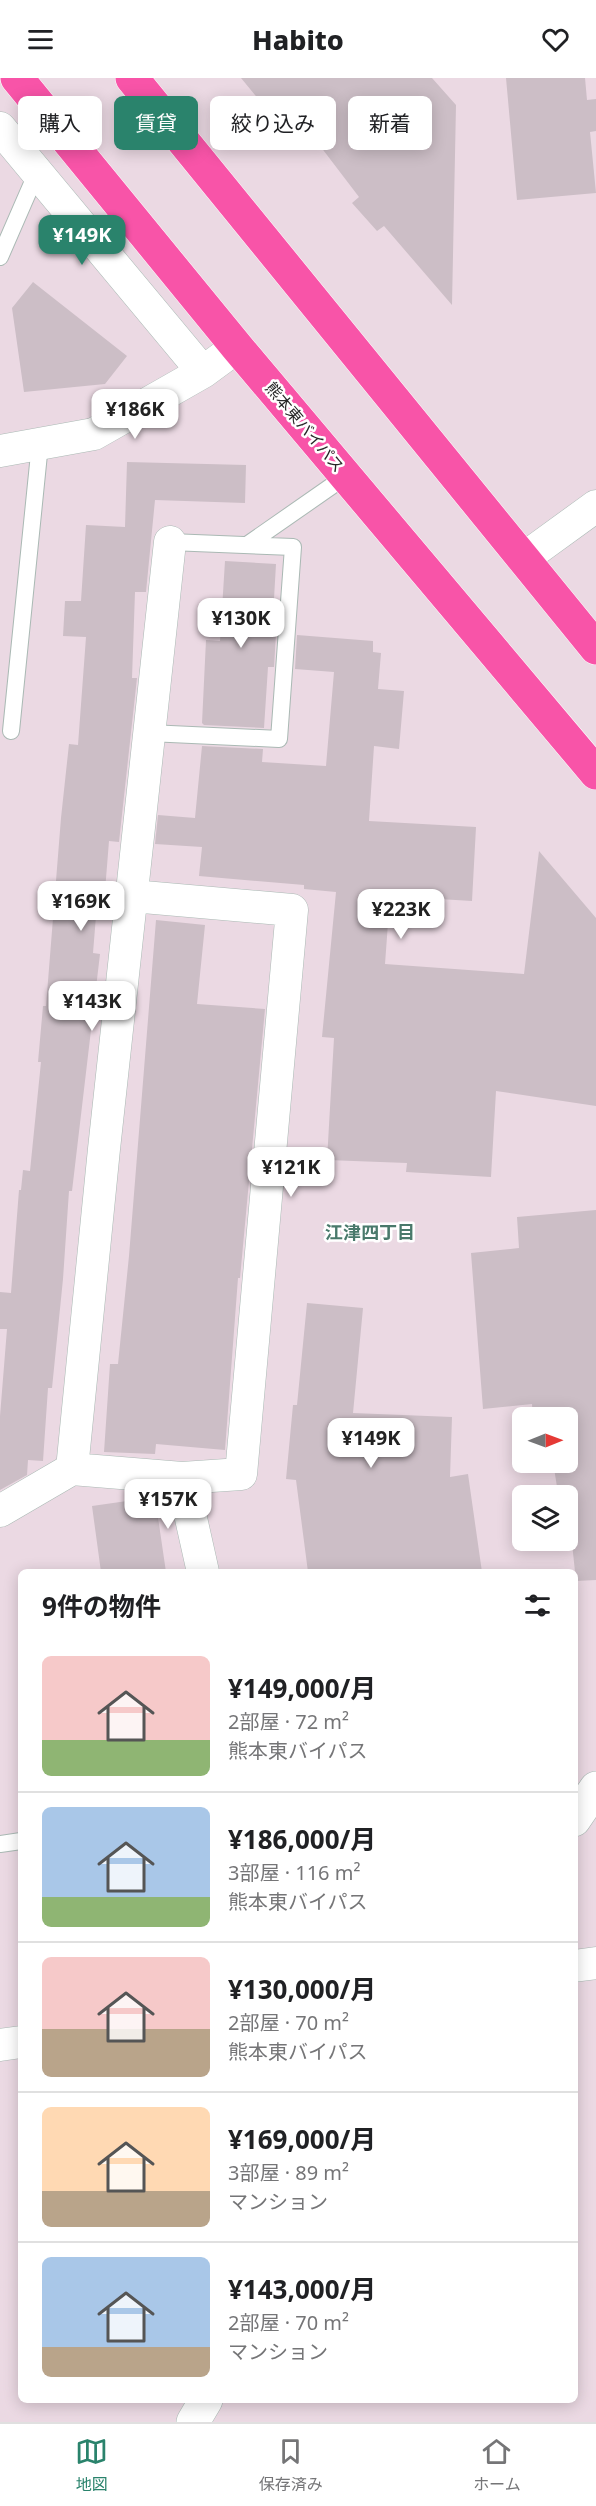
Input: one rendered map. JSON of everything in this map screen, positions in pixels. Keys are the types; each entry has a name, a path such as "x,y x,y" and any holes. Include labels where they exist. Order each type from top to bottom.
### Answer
{"highway":[{"name":"熊本東バイパス","path":"17,78 237,347 596,773"},
{"path":"132,78 596,648"}],"main road":[{"path":"193,2422 204,2403"}],"street":[{"path":"0,128 203,372"},
{"path":"0,451 94,434 203,372 237,347"},
{"path":"523,559 596,506"},
{"path":"72,1469 170,542"},
{"path":"0,1511 72,1469 182,1478 241,1474 292,910 132,896"},
{"path":"182,1478 202,1569"},
{"path":"578,1965 596,1963"},
{"path":"0,2045 18,2042"}],"lane":[{"path":"0,257 37,172"},
{"path":"11,731 40,444"},
{"path":"247,545 346,476"},
{"path":"149,733 279,740 293,547 170,542"},
{"path":"0,1844 18,1841"}],"building":[{"path":"241,78 432,78 456,105 452,305 384,226 377,231 352,203 359,197 323,150 336,150 336,96 256,96"},
{"path":"506,78 585,78 587,100 596,99 596,131 590,132 596,193 517,200"},
{"path":"33,282 127,356 105,384 24,392 12,308"},
{"path":"127,462 246,465 245,503 155,500 146,592 135,592 132,678 137,678 119,842 109,841 105,891 98,891 93,953 100,954 72,1191 69,1191 63,1279 52,1388 48,1388 43,1461 28,1460 27,1475 0,1490 0,1416 7,1329 0,1329 0,1292 11,1293 19,1190 21,1190 23,1170 30,1171 61,818 69,744 78,745 86,637 63,636 65,601 81,601 86,525 125,527"},
{"path":"225,561 276,564 272,633 276,634 274,667 268,667 264,728 204,725 202,723 206,640 220,641"},
{"path":"297,635 373,641 373,652 381,653 378,689 404,691 399,749 374,746 369,821 476,827 472,901 390,896 385,964 524,974 539,851 596,918 596,1106 496,1091 491,1177 406,1172 407,1163 327,1160 334,1038 322,1037 336,892 304,889 304,885 199,876 202,847 155,844 158,815 195,818 202,746 263,749 262,762 326,766 334,672 295,669"},
{"path":"156,920 205,925 197,1004 265,1009 240,1278 238,1278 225,1450 156,1444 155,1454 104,1452 110,1364 118,1364 129,1256"},
{"path":"596,1210 596,1580 578,1581 578,1569 575,1569 573,1551 578,1551 578,1485 557,1485 555,1473 578,1473 578,1407 532,1407 532,1404 483,1409 471,1253 519,1248 517,1217"},
{"path":"307,1303 363,1308 353,1413 452,1417 450,1477 468,1474 482,1569 308,1569 296,1480 286,1479 293,1405 297,1405"},
{"path":"155,1497 166,1569 101,1569 92,1506"}],"district":[{"name":"江津四丁目","path":"370,1233"}]}
